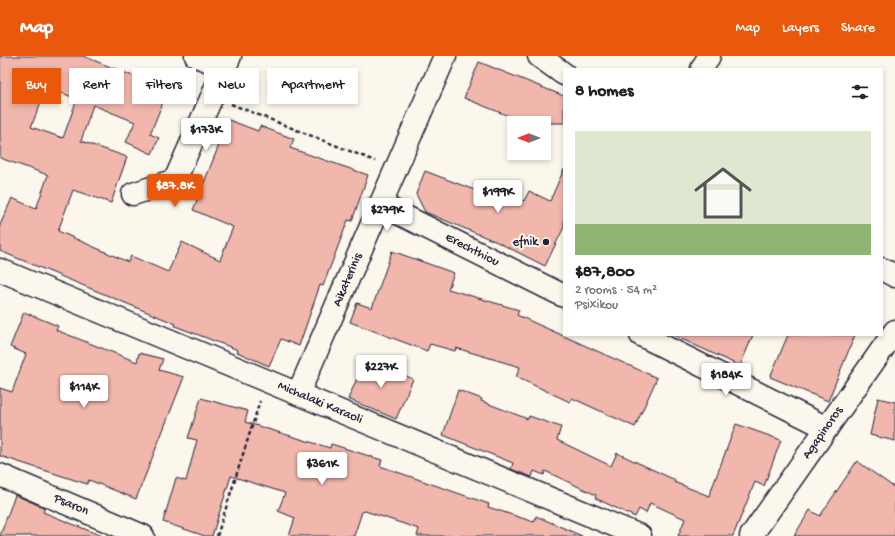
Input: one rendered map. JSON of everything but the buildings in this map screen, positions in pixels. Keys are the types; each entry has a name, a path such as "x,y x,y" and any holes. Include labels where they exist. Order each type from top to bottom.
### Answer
{"street":[{"path":"196,56 227,62"},
{"name":"Aikaterinis","path":"298,394 445,56"},
{"path":"539,56 563,73"},
{"path":"703,68 709,56"},
{"path":"133,194 175,180 209,104"},
{"name":"Erechthiou","path":"380,204 563,296"},
{"name":"Michalaki Karaoli","path":"0,270 640,536"},
{"path":"883,270 895,276"},
{"name":"Agapinoros","path":"752,536 895,331"},
{"path":"643,336 827,428"},
{"name":"Psaron","path":"0,475 143,536"}],"path":[{"path":"230,104 396,169"},
{"path":"217,536 266,381"}],"place":[{"name":"efnik","path":"546,242"}]}
